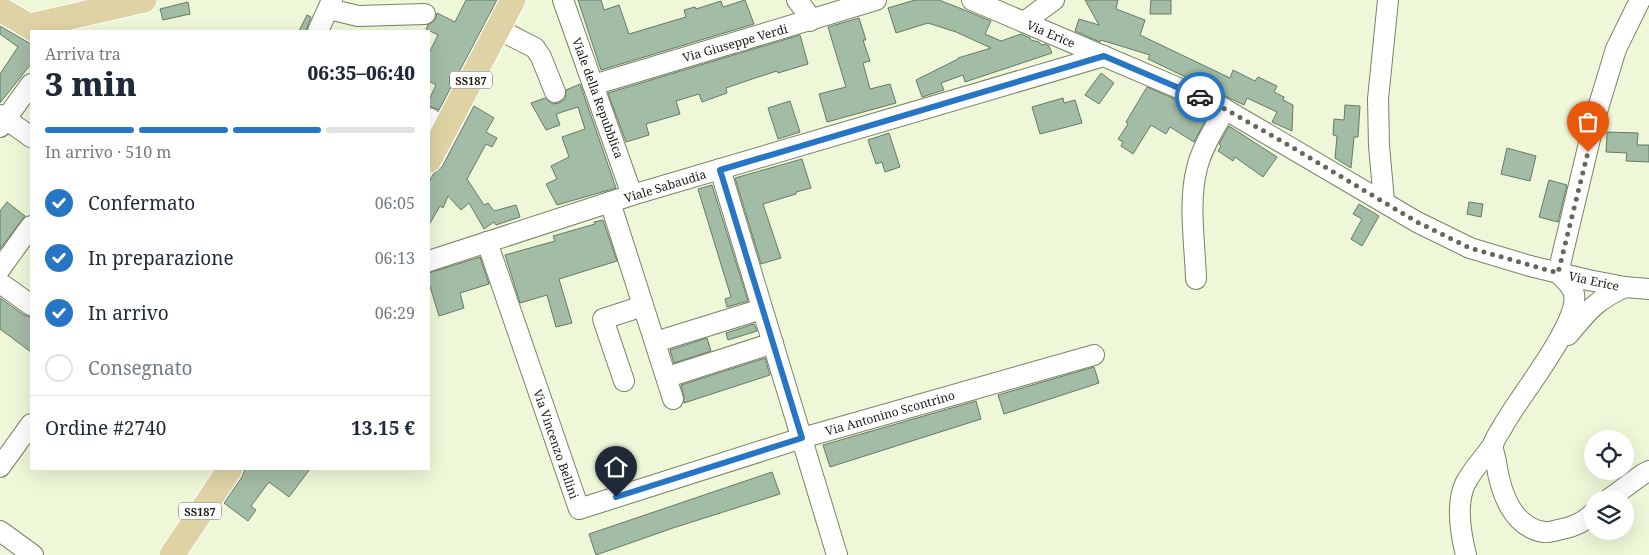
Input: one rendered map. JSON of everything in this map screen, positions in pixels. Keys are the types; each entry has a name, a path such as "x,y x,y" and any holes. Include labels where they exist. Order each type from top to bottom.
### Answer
{"main road":[{"path":"0,9 13,18 34,28 144,0"},
{"name":"SS187","path":"430,156 438,123 498,29 513,0"},
{"name":"SS187","path":"172,555 229,470"}],"street":[{"name":"Viale della Repubblica","path":"563,0 632,195"},
{"path":"797,0 807,13 810,21"},
{"name":"Via Giuseppe Verdi","path":"593,85 876,0"},
{"name":"Via Erice","path":"972,0 1163,80 1225,109 1417,222 1470,248 1588,280 1625,287 1649,289"},
{"path":"1024,22 1054,0"},
{"path":"1384,202 1379,146 1378,99 1388,0"},
{"path":"1582,307 1569,284 1558,273 1595,118 1613,58 1640,0"},
{"path":"318,30 331,4 358,16 425,14"},
{"path":"498,29 535,48 541,57 555,92"},
{"name":"Viale Sabaudia","path":"430,261 632,195 1104,56"},
{"path":"30,85 2,120 30,136"},
{"path":"1196,279 1193,199 1196,168 1206,144 1225,109"},
{"path":"720,170 836,555"},
{"path":"610,202 673,399"},
{"path":"0,269 30,227"},
{"name":"Via Vincenzo Bellini","path":"487,242 578,509 802,438"},
{"path":"1582,307 1588,280"},
{"path":"0,283 30,304"},
{"path":"1466,555 1461,537 1460,513 1465,486 1471,475 1493,445 1506,420 1567,324 1582,307 1625,287"},
{"path":"624,381 602,319 643,306"},
{"path":"665,338 762,309"},
{"path":"677,374 773,343"},
{"name":"Via Antonino Scontrino","path":"802,438 1094,355"},
{"path":"0,467 30,425"},
{"path":"1493,445 1497,473 1507,504 1525,524 1544,532 1569,528 1584,521"},
{"path":"1621,490 1649,471"},
{"path":"1471,475 1497,473"},
{"path":"0,531 33,555"}],"building":[{"path":"466,0 497,0 439,110 430,106 430,98 436,85 430,82 430,51 438,35 426,29 435,20 437,13 455,22"},
{"path":"578,0 601,0 604,10 619,5 629,34 686,17 684,10 695,7 696,9 721,1 723,7 745,0 754,24 601,70"},
{"path":"915,0 939,0 991,21 985,34 1001,41 1021,34 1039,42 1041,45 1049,46 1052,53 965,82 963,75 941,83 944,90 922,97 916,80 958,58 991,48 956,32 928,23 896,33 888,8"},
{"path":"1085,0 1118,0 1116,9 1145,20 1140,35 1230,78 1233,70 1255,81 1258,77 1277,86 1274,92 1284,97 1283,100 1293,105 1292,131 1272,122 1277,112 1247,98 1244,105 1148,59 1150,55 1101,40 1100,42 1075,31 1079,19 1099,25"},
{"path":"1151,0 1171,0 1171,14 1150,14"},
{"path":"188,2 190,14 163,20 160,9"},
{"path":"307,15 311,17 306,30 300,30"},
{"path":"859,18 866,40 863,40 870,61 863,63 870,89 890,84 896,103 827,122 819,94 846,87 828,27"},
{"path":"0,26 30,43 30,65 0,103 0,74 18,47 0,34"},
{"path":"800,35 808,64 778,73 777,71 726,88 727,93 702,102 699,94 676,101 680,114 646,124 649,135 626,142 608,93"},
{"path":"1101,73 1114,83 1099,104 1085,95"},
{"path":"580,84 616,188 557,205 546,184 557,179 551,166 569,157 562,137 585,129 578,107 556,114 560,125 546,130 531,103 545,98 553,104 559,103 565,99 566,90"},
{"path":"1147,87 1208,115 1194,142 1170,127 1166,134 1151,125 1133,154 1121,146 1123,142 1118,139"},
{"path":"1063,98 1064,103 1075,100 1082,123 1040,134 1032,107"},
{"path":"790,101 800,132 778,139 768,108"},
{"path":"1345,105 1360,106 1358,137 1354,137 1351,168 1335,158 1337,136 1333,135 1334,119 1344,120"},
{"path":"474,106 494,118 486,132 497,138 492,147 486,144 467,179 484,205 488,203 494,211 516,205 520,217 496,225 494,222 484,229 469,203 461,210 448,196 443,208 440,206 430,223 430,180 434,173 442,167"},
{"path":"1229,126 1277,157 1263,177 1235,157 1233,161 1218,151 1221,146 1219,144"},
{"path":"1607,132 1638,133 1637,145 1649,145 1649,162 1626,161 1627,153 1606,152"},
{"path":"889,133 900,167 885,172 882,162 876,164 868,140"},
{"path":"1507,148 1536,156 1530,181 1501,174"},
{"path":"802,159 811,188 763,204 781,258 761,264 735,178"},
{"path":"1549,180 1567,185 1558,222 1539,217"},
{"path":"712,185 748,301 727,307 725,299 731,297 698,189"},
{"path":"7,202 25,216 0,249 0,211"},
{"path":"1469,202 1483,204 1481,217 1467,214"},
{"path":"1359,204 1379,216 1362,246 1351,239 1362,219 1353,214"},
{"path":"603,220 617,261 559,279 572,323 556,327 547,295 520,303 505,255 555,241 553,236"},
{"path":"480,257 489,284 460,293 464,308 439,316 430,286 430,273"},
{"path":"0,298 24,315 30,317 30,351 0,329"},
{"path":"754,324 757,331 728,340 726,333"},
{"path":"707,338 711,351 674,363 670,350"},
{"path":"765,358 770,375 684,403 681,385"},
{"path":"1094,367 1099,383 1004,414 998,395"},
{"path":"976,401 981,419 830,467 823,445"},
{"path":"245,470 309,470 289,497 269,482 251,506 256,510 248,521 224,503"},
{"path":"772,472 780,494 596,555 589,534"}],"way so far":[{"path":"1200,97 1285,143 1417,222 1470,248 1558,273 1588,152"}],"route":[{"path":"616,497 802,438 720,170 1104,56 1200,97"}]}
